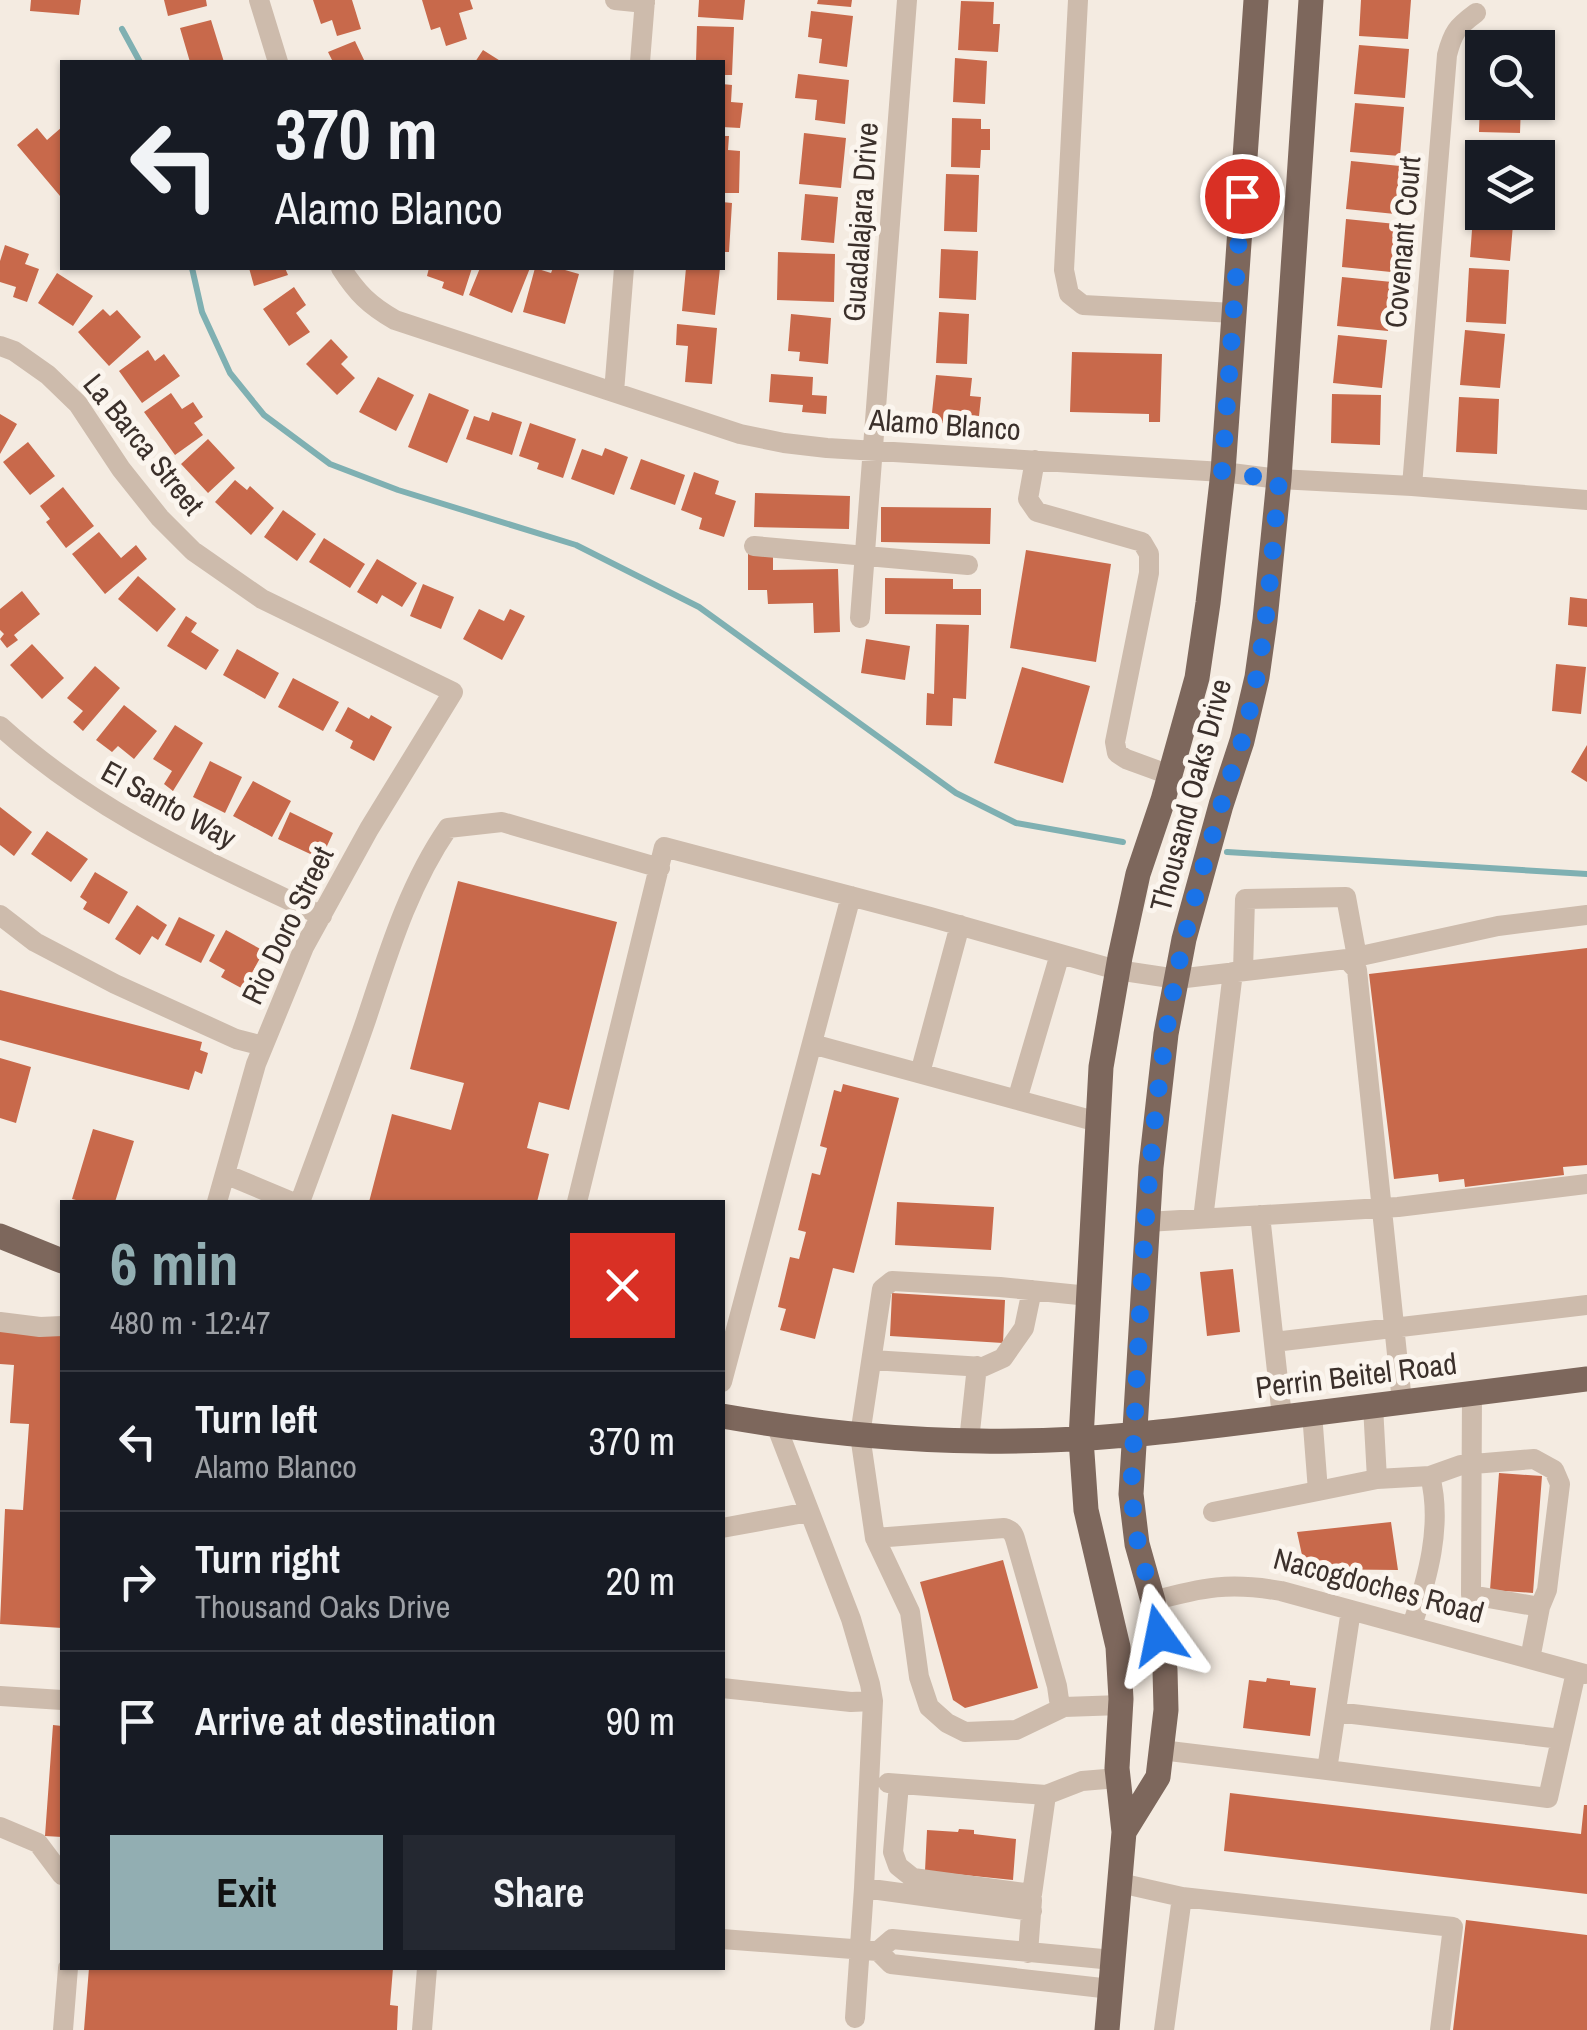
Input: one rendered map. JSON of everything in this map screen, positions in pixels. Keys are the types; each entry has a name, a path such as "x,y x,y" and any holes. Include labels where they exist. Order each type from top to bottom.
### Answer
{"main road":[{"name":"Thousand Oaks Drive","path":"1107,2030 1124,1832 1118,1778 1121,1705 1118,1647 1086,1510 1081,1438 1101,1066 1138,874 1197,678 1222,472 1256,0"},
{"name":"Thousand Oaks Drive","path":"1124,1832 1158,1777 1166,1710 1166,1670 1131,1494 1151,1167 1166,1034 1184,939 1242,741 1265,620 1279,480 1312,0"},
{"path":"6,1238 60,1242"},
{"path":"6,1238 60,1260"},
{"name":"Perrin Beitel Road","path":"1134,1435 1587,1378"},
{"path":"725,1417 860,1435 969,1441 1134,1435"}],"street":[{"path":"259,0 277,60"},
{"path":"615,0 645,1 640,60"},
{"name":"Guadalajara Drive","path":"860,618 907,0"},
{"path":"1078,0 1064,270 1069,294 1083,305 1234,314"},
{"name":"Covenant Court","path":"1412,486 1447,55 1458,26 1476,12"},
{"name":"Alamo Blanco","path":"342,270 370,306 395,320 740,434 784,443 1587,500"},
{"path":"614,392 624,270"},
{"name":"La Barca Street","path":"0,346 48,375 78,404 121,469 160,518 193,551 262,599 453,692"},
{"path":"1034,460 1028,500 1037,512 1142,542 1149,554 1146,592 1115,742 1117,752 1126,758 1170,775"},
{"path":"754,546 968,566"},
{"name":"Rio Doro Street","path":"218,1200 242,1108 304,947 369,829 453,692"},
{"name":"El Santo Way","path":"0,726 31,754 130,822 322,916"},
{"path":"301,1200 404,908 448,828 502,822 660,868"},
{"path":"577,1200 664,847 1117,970 1177,979 1352,958 1498,926 1587,915"},
{"path":"725,1371 851,896"},
{"path":"1202,1218 1245,899 1346,897 1402,1402"},
{"path":"0,915 35,942 116,984 236,1040 263,1046"},
{"path":"920,1074 960,926"},
{"path":"1017,1100 1060,954"},
{"path":"812,1044 1098,1122"},
{"path":"225,1174 287,1200"},
{"path":"1147,1222 1381,1208 1587,1184"},
{"path":"1260,1215 1282,1417"},
{"path":"1088,1296 892,1280 882,1288 860,1435 875,1538 910,1612 929,1707 947,1723 966,1732 1016,1730 1064,1707 1121,1705"},
{"path":"872,1360 983,1367 1003,1358 1024,1328 1032,1290"},
{"path":"1274,1342 1587,1305"},
{"path":"0,1322 60,1326"},
{"path":"969,1441 977,1366"},
{"path":"1472,1393 1471,1595 1540,1607"},
{"path":"1373,1406 1377,1479"},
{"path":"1312,1413 1318,1490"},
{"path":"776,1426 851,1618 873,1702 864,1888 869,1950 856,2018"},
{"path":"1213,1512 1377,1479 1430,1476 1461,1465 1534,1459 1554,1470 1560,1484 1546,1590 1530,1659"},
{"path":"1412,1626 1430,1560 1434,1492 1430,1476"},
{"path":"725,1527 809,1512"},
{"path":"875,1538 1004,1528 1014,1533 1064,1707"},
{"name":"Nacogdoches Road","path":"1153,1601 1218,1586 1246,1585 1282,1591 1581,1673"},
{"path":"1327,1770 1351,1610"},
{"path":"1161,1750 1548,1798 1581,1673"},
{"path":"725,1688 873,1702"},
{"path":"0,1696 60,1700"},
{"path":"1336,1712 1561,1739"},
{"path":"870,1782 1046,1795 1082,1781 1118,1778"},
{"path":"898,1784 892,1852 898,1866 913,1878 1032,1902"},
{"path":"1028,1952 1046,1795"},
{"path":"0,1827 38,1843 60,1871"},
{"path":"1120,1883 1182,1897 1453,1928 1440,2030"},
{"path":"864,1888 1032,1902"},
{"path":"1164,2030 1182,1897"},
{"path":"725,1939 869,1950 892,1940 1114,1960"},
{"path":"869,1950 891,1964 1111,1989"},
{"path":"63,2030 68,1970"},
{"path":"422,2030 427,1970"}],"building":[{"path":"31,0 81,0 79,15 30,11"},
{"path":"164,0 206,0 207,6 168,16"},
{"path":"313,0 352,0 361,29 337,36 332,20 321,24"},
{"path":"422,0 470,0 473,9 459,13 467,39 446,46 440,27 431,30"},
{"path":"699,0 745,0 743,20 698,17"},
{"path":"818,0 852,0 851,7 817,4"},
{"path":"1361,0 1411,0 1408,39 1359,36"},
{"path":"961,1 994,2 993,24 1000,24 998,52 958,50"},
{"path":"811,11 853,16 847,67 819,63 822,39 808,37"},
{"path":"211,20 223,60 189,60 180,28"},
{"path":"697,26 734,27 732,75 725,75 725,60 696,60"},
{"path":"355,41 364,60 332,60 328,52"},
{"path":"1359,45 1409,49 1405,98 1354,94"},
{"path":"483,50 499,60 476,60"},
{"path":"955,58 987,61 985,104 953,102"},
{"path":"798,74 849,80 845,124 815,120 817,100 795,98"},
{"path":"725,84 732,85 731,102 743,103 740,128 725,127"},
{"path":"1355,103 1404,107 1400,156 1350,152"},
{"path":"952,118 981,119 981,129 990,129 990,150 981,150 980,168 951,167"},
{"path":"1479,120 1520,120 1520,133 1479,132"},
{"path":"37,128 47,140 60,129 60,196 17,145"},
{"path":"804,133 846,138 841,188 799,184"},
{"path":"725,136 729,136 728,150 740,151 739,193 725,193"},
{"path":"1351,161 1400,166 1395,214 1346,209"},
{"path":"946,174 979,175 977,232 944,231"},
{"path":"805,194 838,197 834,243 801,240"},
{"path":"725,202 732,203 729,252 725,252"},
{"path":"1346,219 1396,224 1391,272 1342,267"},
{"path":"1472,230 1513,230 1510,261 1470,257"},
{"path":"5,245 29,254 25,264 39,269 27,302 13,297 16,287 0,282"},
{"path":"941,249 978,251 976,300 939,298"},
{"path":"778,252 835,254 834,302 777,300"},
{"path":"1469,268 1509,270 1506,324 1466,322"},
{"path":"250,270 286,270 288,275 254,286"},
{"path":"428,270 471,270 463,296 442,288 444,282 427,276"},
{"path":"479,270 529,270 512,313 469,295"},
{"path":"534,270 579,274 565,324 523,312"},
{"path":"686,270 720,270 715,315 682,311"},
{"path":"57,273 93,296 73,326 38,303"},
{"path":"1342,277 1392,282 1388,331 1337,326"},
{"path":"294,287 306,305 296,313 310,332 289,346 263,309"},
{"path":"103,309 110,316 117,310 141,337 109,366 78,332"},
{"path":"939,312 969,314 967,364 936,363"},
{"path":"791,314 831,318 828,364 799,361 800,352 788,351"},
{"path":"677,324 717,328 712,384 685,382 688,346 676,345"},
{"path":"1465,330 1505,334 1500,388 1460,385"},
{"path":"1338,335 1387,340 1382,388 1333,383"},
{"path":"331,339 348,357 341,364 355,378 337,395 306,364"},
{"path":"148,350 155,361 164,354 180,376 142,403 119,371"},
{"path":"1072,352 1162,354 1160,422 1149,422 1149,414 1070,412"},
{"path":"771,374 813,377 812,395 827,396 826,414 802,412 803,405 769,402"},
{"path":"936,375 972,378 970,396 981,397 979,416 962,414 960,425 931,422"},
{"path":"378,377 414,395 396,431 359,412"},
{"path":"171,393 182,409 193,402 203,417 194,423 203,435 175,455 144,412"},
{"path":"429,393 469,410 447,463 408,447"},
{"path":"1332,394 1381,395 1380,445 1331,443"},
{"path":"1459,397 1499,399 1497,454 1456,452"},
{"path":"492,412 522,422 512,455 466,439 474,416 489,421"},
{"path":"0,414 17,424 0,454"},
{"path":"530,423 576,439 563,478 537,469 539,463 519,456"},
{"path":"208,439 235,468 208,493 181,464"},
{"path":"28,442 55,476 30,495 3,462"},
{"path":"605,448 628,457 614,495 571,479 582,449 602,456"},
{"path":"641,459 685,475 675,505 630,489"},
{"path":"694,472 719,481 715,494 736,501 724,537 699,529 702,518 681,510"},
{"path":"235,480 247,490 250,486 274,508 251,535 215,502"},
{"path":"63,487 94,526 66,548 46,522 50,519 40,506"},
{"path":"755,493 850,496 849,529 754,527"},
{"path":"881,507 991,508 990,544 881,542"},
{"path":"283,510 316,534 297,561 264,537"},
{"path":"99,532 121,558 136,545 147,559 105,594 72,554"},
{"path":"324,538 365,564 350,588 309,562"},
{"path":"1026,550 1111,564 1096,662 1010,648"},
{"path":"773,553 773,570 838,569 840,632 814,633 813,603 768,604 767,590 748,590 748,554"},
{"path":"377,559 417,583 402,607 382,595 377,604 357,592"},
{"path":"138,576 176,609 157,632 118,599"},
{"path":"885,578 953,579 953,589 981,589 981,615 885,614"},
{"path":"423,584 454,597 441,629 410,616"},
{"path":"22,591 40,614 14,635 18,640 7,648 0,639 4,634 0,630 0,609"},
{"path":"1570,597 1587,599 1587,627 1568,625"},
{"path":"479,609 504,621 510,609 525,616 502,660 463,639"},
{"path":"186,616 197,623 191,632 219,650 206,670 167,646"},
{"path":"936,624 969,625 966,699 953,698 952,726 926,725 927,693 934,694"},
{"path":"866,639 910,646 905,680 861,673"},
{"path":"32,644 64,678 42,699 10,665"},
{"path":"237,649 279,673 265,699 223,675"},
{"path":"1556,664 1586,667 1581,714 1552,711"},
{"path":"95,666 120,688 83,731 73,722 83,711 67,698"},
{"path":"1022,667 1090,686 1063,783 994,763"},
{"path":"293,678 339,702 323,731 278,707"},
{"path":"124,705 157,731 134,759 118,746 112,752 96,740"},
{"path":"348,707 392,727 374,761 350,748 353,741 335,731"},
{"path":"175,725 203,743 173,791 164,784 172,771 153,759"},
{"path":"1587,745 1587,782 1571,772"},
{"path":"210,761 242,777 225,813 193,797"},
{"path":"253,781 291,801 272,837 233,816"},
{"path":"0,807 32,832 14,856 0,845"},
{"path":"290,812 333,833 321,859 278,839"},
{"path":"47,831 88,859 71,882 31,854"},
{"path":"95,872 128,892 109,924 83,909 87,902 80,897"},
{"path":"458,881 617,922 569,1110 539,1102 527,1148 549,1154 538,1200 370,1200 392,1114 451,1130 464,1083 410,1069"},
{"path":"137,905 167,925 158,940 152,936 140,955 115,939"},
{"path":"179,917 215,935 201,963 165,945"},
{"path":"226,930 264,951 243,989 221,977 225,970 209,961"},
{"path":"1587,948 1587,1165 1563,1167 1564,1175 1465,1187 1464,1179 1439,1182 1438,1174 1394,1179 1369,974"},
{"path":"0,990 202,1042 200,1050 208,1053 202,1074 195,1071 189,1090 0,1040"},
{"path":"0,1058 31,1067 16,1123 0,1118"},
{"path":"843,1084 899,1098 854,1273 833,1268 815,1339 780,1330 786,1309 778,1307 790,1257 799,1259 806,1232 798,1230 812,1173 820,1175 827,1148 820,1146 834,1090 841,1092"},
{"path":"93,1129 134,1141 116,1200 72,1199"},
{"path":"897,1202 994,1207 991,1250 895,1245"},
{"path":"1233,1269 1240,1332 1207,1336 1200,1272"},
{"path":"892,1293 1005,1300 1003,1343 890,1336"},
{"path":"0,1331 60,1336 60,1628 0,1624 5,1509 23,1510 29,1424 10,1423 14,1365 0,1364"},
{"path":"1499,1473 1542,1476 1533,1593 1490,1590"},
{"path":"1391,1522 1398,1570 1305,1569 1297,1532"},
{"path":"1003,1560 1038,1688 965,1708 953,1700 920,1582"},
{"path":"1267,1678 1316,1688 1310,1736 1243,1728 1249,1680 1266,1682"},
{"path":"53,1725 60,1726 60,1837 45,1836"},
{"path":"1230,1793 1581,1834 1587,1805 1587,1894 1224,1851"},
{"path":"959,1829 1016,1839 1013,1880 925,1871 927,1830"},
{"path":"1466,1920 1587,1935 1587,2030 1453,2030"},
{"path":"89,1970 393,1970 390,2005 398,2006 397,2030 84,2030"}],"waterway":[{"path":"122,29 139,60"},
{"path":"192,270 202,312 230,373 264,415 330,464 398,490 576,545 699,607 956,793 1016,823 1123,842"},
{"path":"1227,852 1587,874"}],"route":[{"path":"1159,1635 1131,1494 1151,1167 1166,1034 1184,939 1257,677 1279,480 1222,472 1242,196"}]}
